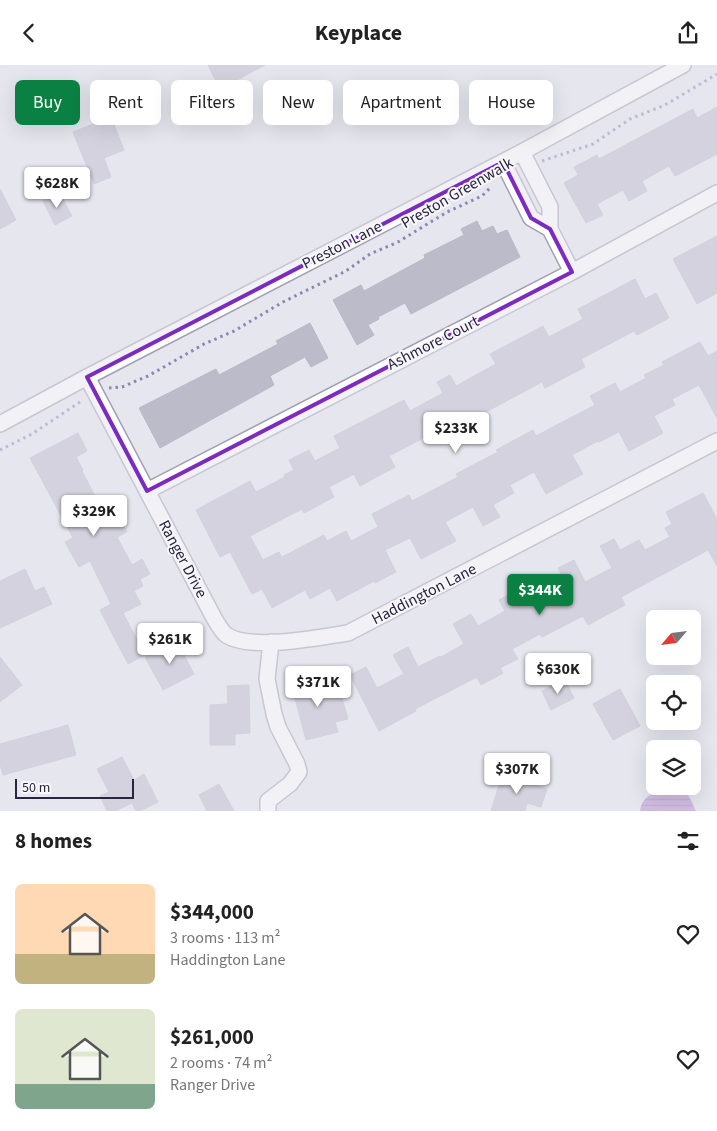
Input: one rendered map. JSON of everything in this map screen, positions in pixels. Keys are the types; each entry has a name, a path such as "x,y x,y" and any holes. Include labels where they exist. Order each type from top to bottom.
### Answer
{"street":[{"name":"Preston Lane","path":"0,424 522,152 682,65"},
{"path":"522,152 550,207 550,229 572,272"},
{"path":"503,162 531,218 550,229"},
{"name":"Ashmore Court","path":"147,491 572,272 717,193"},
{"name":"Ranger Drive","path":"87,377 214,618 225,634"},
{"name":"Haddington Lane","path":"225,634 260,643 306,640 348,633 717,441"},
{"path":"268,811 268,801 290,784 299,772 274,714 267,679 271,642"}],"path":[{"name":"Preston Greenwalk","path":"530,167 540,161 593,144 630,119 665,105 717,74"},
{"name":"Preston Greenwalk","path":"0,450 32,435 96,393 107,388 122,387 148,376 204,344 234,331 283,302 346,271 370,254 398,242 447,212 482,196 493,184 510,176"}],"highlighted area":[{"path":"503,162 531,218 550,229 572,272 147,491 87,377"}],"shaded area":[{"path":"687,795 696,811 640,811 641,805 648,796"}],"building":[{"path":"208,65 265,65 237,80 216,80"},
{"path":"717,107 717,154 675,176 669,166 642,181 647,191 629,201 623,190 597,204 603,215 586,223 564,183 578,175 574,167 597,155 599,159 693,109 697,118"},
{"path":"91,125 114,125 124,150 104,158 111,177 94,184 73,132"},
{"path":"0,189 16,220 0,229"},
{"path":"59,192 72,216 55,225 43,201"},
{"path":"477,221 482,231 493,226 497,234 507,230 520,257 411,314 405,303 378,317 379,319 368,325 374,335 357,345 333,300 361,285 364,291 425,258 424,255 464,235 461,229"},
{"path":"717,236 717,293 697,304 673,259"},
{"path":"635,279 645,299 656,293 669,318 637,335 634,331 581,359 585,367 545,388 542,382 484,413 488,421 477,426 472,416 447,429 446,426 389,456 395,467 360,486 354,474 329,487 334,497 304,513 302,509 250,536 263,560 279,552 282,557 324,535 327,541 346,531 351,541 378,527 372,514 409,495 412,501 458,477 456,474 498,452 496,450 533,430 536,436 595,405 590,396 615,383 620,392 646,378 644,375 664,365 662,362 700,342 708,356 717,351 717,418 699,385 672,399 675,405 654,416 663,433 629,451 619,432 598,441 572,455 583,474 546,494 534,472 510,485 514,493 493,505 500,517 483,526 473,507 445,522 456,541 421,559 410,538 385,550 396,572 375,583 374,581 337,601 330,588 310,599 305,590 272,608 262,589 252,594 230,552 220,557 196,510 250,481 256,492 285,477 284,475 294,470 289,460 309,450 315,461 340,448 334,436 404,400 410,411 443,393 437,382 450,375 456,386 496,364 490,354 543,326 549,337 583,319 578,309"},
{"path":"310,323 328,358 311,367 305,357 270,376 274,385 160,448 139,408 216,369 219,375 278,344 276,341"},
{"path":"78,433 87,451 76,457 82,471 99,504 111,498 127,532 117,537 132,565 142,559 150,574 140,579 143,586 134,591 141,604 123,613 145,655 128,664 100,610 111,604 90,561 79,567 65,542 73,538 30,458"},
{"path":"703,493 717,519 717,566 708,550 621,597 625,605 588,625 583,616 542,637 540,634 512,649 518,659 500,668 503,673 481,685 477,677 415,709 416,711 379,731 350,675 366,667 377,688 404,674 393,655 408,647 418,667 441,657 464,644 453,624 471,614 478,626 505,611 499,600 512,593 530,584 536,595 565,581 558,568 574,560 585,582 612,568 600,546 614,539 620,550 639,540 645,550 670,537 665,528 672,524 666,512"},
{"path":"25,569 35,591 44,587 52,604 0,628 0,581"},
{"path":"176,640 194,674 163,690 145,657"},
{"path":"0,657 22,685 0,702"},
{"path":"314,677 318,692 339,687 348,719 335,722 338,732 306,740 291,683"},
{"path":"564,679 574,698 551,710 542,691"},
{"path":"249,685 250,733 235,734 235,745 210,745 210,705 228,704 227,686"},
{"path":"620,689 640,726 613,740 593,704"},
{"path":"68,725 76,755 3,775 0,764 0,744"},
{"path":"122,757 134,780 144,774 158,802 140,811 136,811 132,803 115,811 107,811 100,796 109,792 97,769"},
{"path":"502,775 547,789 541,807 527,803 525,811 491,811"},
{"path":"219,784 234,811 207,811 199,795"}]}
